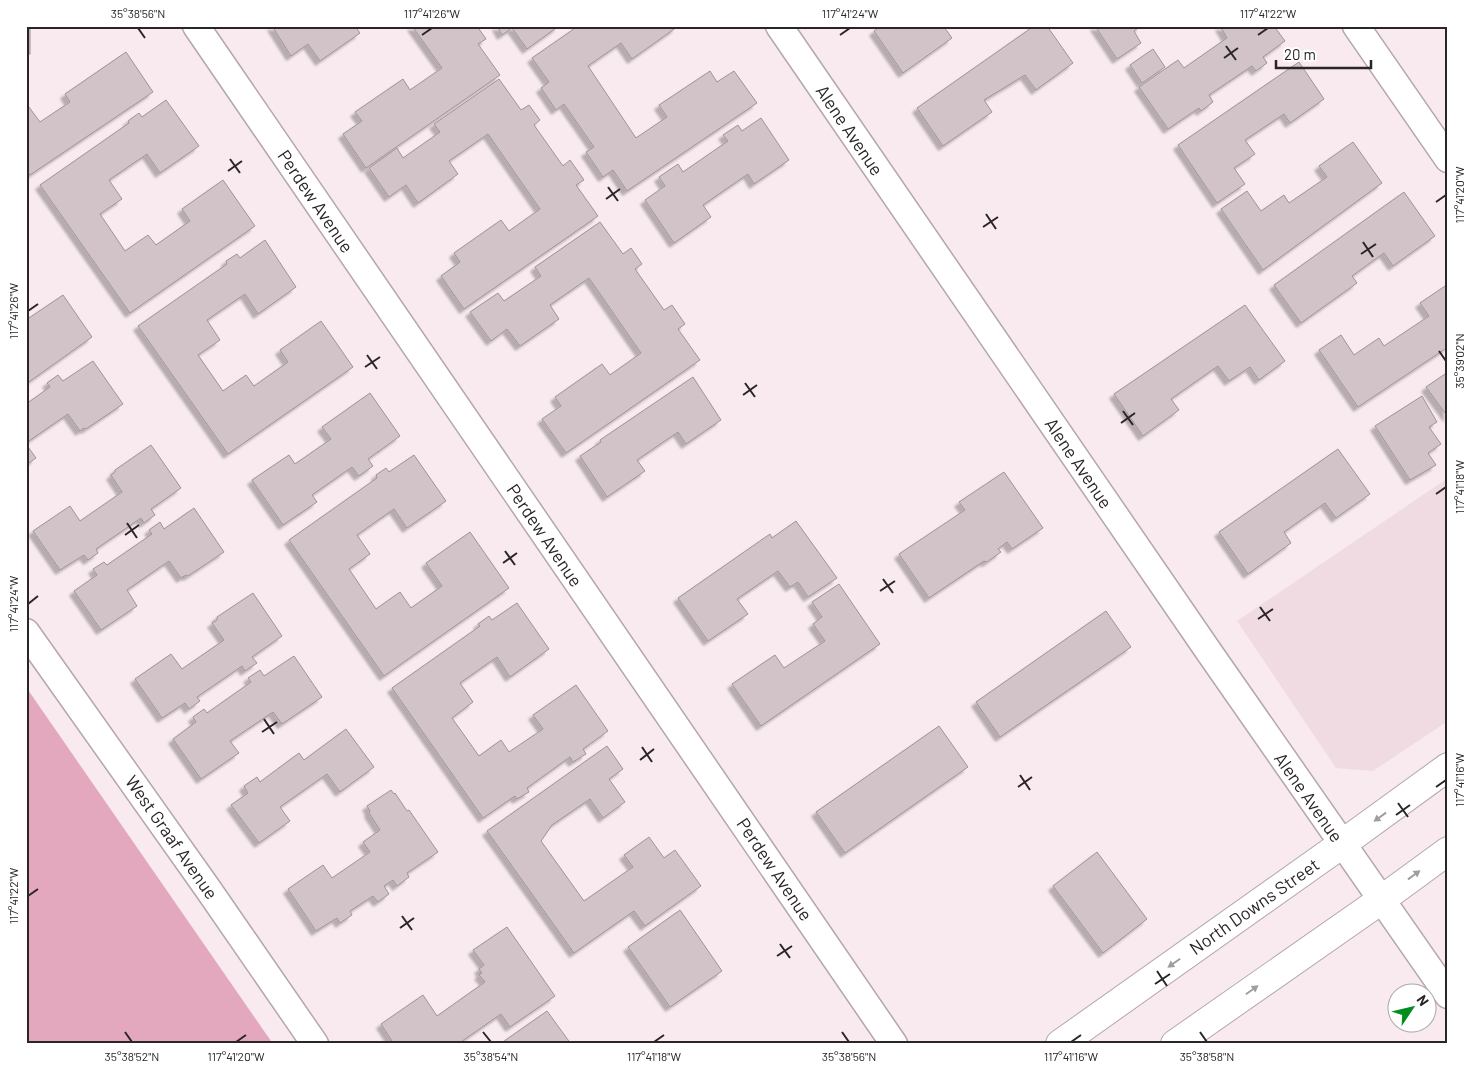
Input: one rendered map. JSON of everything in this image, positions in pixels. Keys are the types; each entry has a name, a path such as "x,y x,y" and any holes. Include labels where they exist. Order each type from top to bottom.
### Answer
{"street":[{"name":"Perdew Avenue","path":"196,26 894,1044"},
{"name":"Alene Avenue","path":"779,26 1448,995"},
{"path":"1356,26 1448,159"},
{"name":"West Graaf Avenue","path":"26,632 208,888 315,1044"},
{"name":"North Downs Street","path":"1060,1044 1448,767"},
{"path":"1175,1044 1448,851"}],"shaded area":[{"path":"1448,478 1448,721 1373,771 1336,768 1237,621"},
{"path":"26,687 273,1044 26,1044"}],"building":[{"path":"26,26 30,26 30,54 26,54"},
{"path":"272,26 355,26 360,33 320,61 308,44 291,56"},
{"path":"412,26 477,26 486,39 478,44 500,75 366,168 343,134 362,121 355,112 403,79 410,90 442,68"},
{"path":"497,26 559,26 527,49 512,28 502,35"},
{"path":"578,26 677,27 632,59 621,43 588,66 636,138 667,117 659,105 710,71 717,82 734,71 757,103 627,191 613,170 603,177 586,152 594,147 564,104 556,110 541,88 549,82 532,58"},
{"path":"881,26 945,26 952,38 903,73 874,31"},
{"path":"1034,26 1047,26 1073,63 1036,90 1025,75 984,100 992,112 943,146 917,108"},
{"path":"1095,26 1141,26 1134,31 1141,43 1117,59"},
{"path":"1220,26 1274,26 1285,41 1263,57 1267,63 1256,71 1252,66 1209,95 1213,102 1201,111 1199,108 1168,129 1139,87 1178,60 1184,68 1227,38"},
{"path":"1153,49 1165,67 1142,83 1130,65"},
{"path":"126,52 153,92 30,175 26,169 26,103 40,122 70,102 65,94"},
{"path":"1299,62 1324,99 1290,123 1284,114 1245,140 1255,154 1234,168 1245,184 1217,203 1178,145"},
{"path":"499,79 521,110 529,105 540,120 534,125 563,166 570,160 584,180 576,185 598,216 464,309 441,276 460,262 454,253 501,220 509,231 540,209 488,134 449,161 458,174 418,203 406,185 389,197 369,168 397,148 403,158 440,132 434,124"},
{"path":"166,100 199,146 160,173 147,154 109,180 122,199 100,214 125,251 148,235 156,245 190,221 182,209 223,180 255,226 130,313 40,185 129,123 128,121 139,113 142,117"},
{"path":"761,118 789,160 754,184 748,174 703,205 711,217 674,243 645,200 665,186 659,177 678,164 683,172 728,141 723,135 738,125 742,131"},
{"path":"1353,142 1382,183 1263,270 1221,209 1247,191 1261,211 1284,195 1289,203 1327,177 1319,166"},
{"path":"1404,192 1435,236 1393,266 1384,253 1352,276 1357,283 1301,323 1274,285"},
{"path":"600,222 623,254 631,248 642,264 635,269 664,310 672,305 685,324 678,329 700,360 566,453 542,419 561,406 555,397 602,364 610,375 641,353 589,278 550,305 559,319 520,346 507,329 491,341 470,312 498,293 504,301 541,276 535,267"},
{"path":"265,240 296,287 258,314 245,294 207,320 220,340 198,355 223,391 246,375 254,386 288,362 280,350 321,321 353,367 228,454 138,326 227,264 226,261 237,254 240,258"},
{"path":"1448,284 1448,347 1358,407 1319,350 1341,335 1354,355 1379,338 1384,346 1429,316 1420,303"},
{"path":"63,295 92,337 26,384 26,320"},
{"path":"1245,305 1285,361 1259,380 1250,367 1229,381 1218,366 1171,399 1179,410 1143,436 1114,394"},
{"path":"93,361 123,404 80,431 68,414 26,443 26,404 50,387 47,383 58,375 63,381"},
{"path":"1448,372 1448,417 1426,387"},
{"path":"693,377 721,420 686,444 678,432 637,460 645,471 607,497 580,456 601,442 600,440"},
{"path":"370,393 400,436 368,459 373,466 359,476 352,467 312,495 317,502 283,525 252,480 289,455 295,464 331,439 322,427"},
{"path":"1422,396 1437,422 1429,427 1441,444 1428,453 1436,465 1410,480 1375,426"},
{"path":"26,444 36,458 26,465"},
{"path":"151,445 181,488 151,509 155,515 144,523 141,518 96,549 98,553 88,560 84,555 60,570 33,531 70,506 80,521 122,492 111,475 115,470"},
{"path":"1338,449 1370,494 1336,518 1325,503 1284,532 1291,543 1248,574 1219,532"},
{"path":"414,455 446,501 407,528 394,509 357,535 370,554 349,569 376,609 400,592 411,608 442,586 426,563 470,532 509,588 384,676 289,540 377,478 376,475 386,468 389,472"},
{"path":"1004,472 1043,528 1012,549 1007,542 998,549 1001,552 987,562 984,561 929,598 899,554 965,510 959,502"},
{"path":"194,508 224,552 188,576 186,575 181,578 169,561 127,590 137,606 101,630 74,591 97,575 93,569 104,562 107,565 152,534 149,530 160,522 164,529"},
{"path":"796,521 837,578 808,597 798,582 790,587 778,571 737,599 748,614 708,641 678,598 770,534 772,538"},
{"path":"839,584 880,644 761,726 732,684 775,655 784,668 825,641 813,624 822,617 812,602"},
{"path":"253,593 282,636 252,657 257,663 245,671 242,666 197,697 200,701 189,709 185,703 162,718 135,679 171,654 182,669 224,640 212,623 217,620 217,617"},
{"path":"517,603 549,649 510,677 497,657 460,683 473,702 452,718 479,756 501,740 509,752 543,729 533,715 576,685 608,731 583,749 586,754 573,762 570,757 527,788 529,792 517,799 515,796 483,818 392,688 480,626 478,624 489,616 492,620"},
{"path":"1106,611 1131,647 1000,737 976,702"},
{"path":"294,656 322,697 282,724 273,712 230,741 239,753 201,779 173,739 196,722 193,717 204,709 207,713 251,682 248,678 260,670 264,676"},
{"path":"939,726 968,767 845,853 816,812"},
{"path":"346,729 374,767 340,792 327,774 280,807 290,821 259,843 231,805 248,793 244,786 257,777 260,782 299,753 304,760"},
{"path":"607,746 623,769 609,779 625,802 603,818 590,799 552,825 541,841 584,901 633,867 624,855 649,837 664,858 675,850 701,886 645,926 634,911 574,953 487,831"},
{"path":"391,790 407,811 409,810 438,852 407,873 409,877 397,886 393,880 384,886 389,894 378,902 373,896 350,911 352,915 340,923 337,918 316,931 288,889 323,865 332,878 370,852 363,842 380,830 369,813 370,811 367,806"},
{"path":"1097,852 1147,919 1103,953 1053,886"},
{"path":"680,910 722,971 670,1007 628,947"},
{"path":"507,927 555,996 510,1027 501,1014 458,1044 394,1044 381,1024 423,995 437,1016 485,982 479,975 482,973 479,969 484,965 473,950"},
{"path":"547,1011 571,1044 500,1044"}]}
